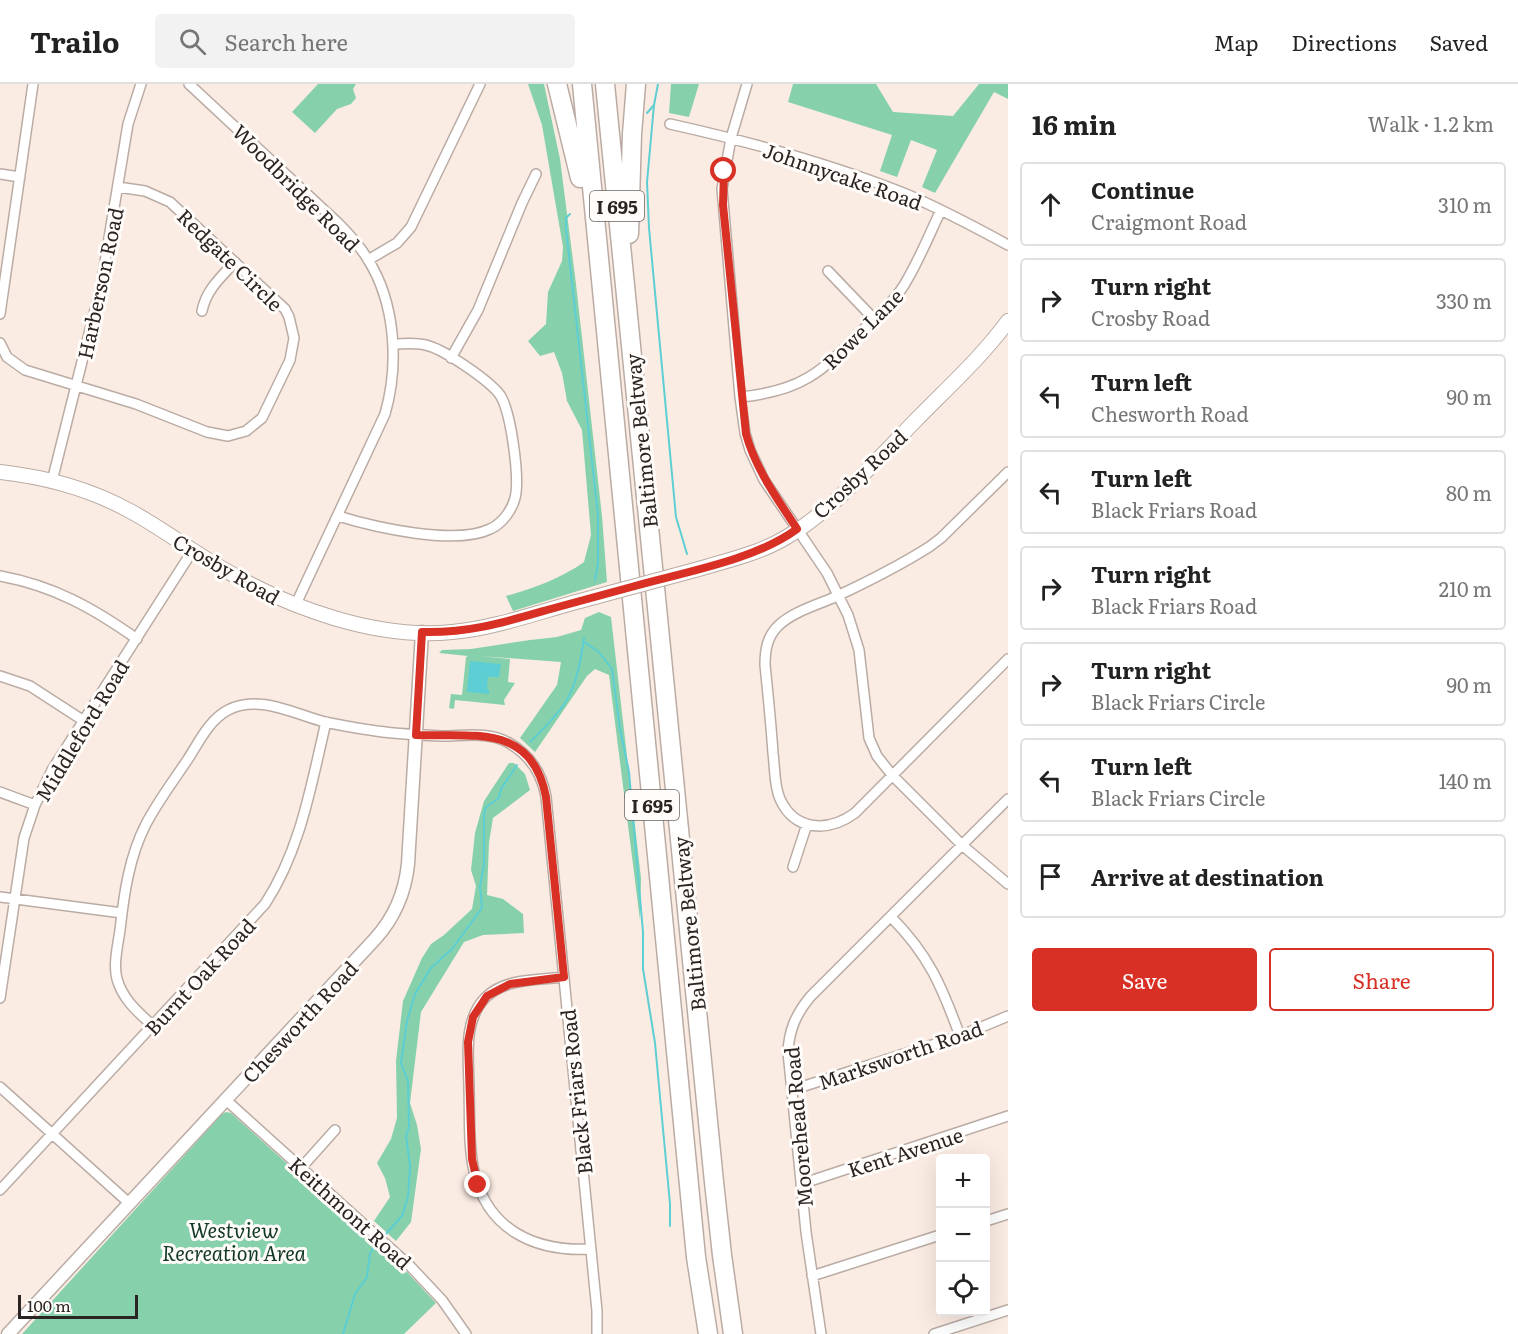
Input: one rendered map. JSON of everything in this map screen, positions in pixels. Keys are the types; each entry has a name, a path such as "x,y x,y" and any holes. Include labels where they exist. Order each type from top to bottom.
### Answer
{"highway":[{"path":"557,84 577,159 600,275"},
{"name":"Baltimore Beltway","path":"582,84 691,1206 708,1334"},
{"name":"Baltimore Beltway","path":"605,84 714,1182 733,1334"},
{"path":"629,328 630,211 636,84"}],"main road":[{"name":"Crosby Road","path":"0,472 51,481 78,489 129,510 252,585 295,606 325,616 374,627 451,633 501,624 695,570 766,547 786,538 862,475 984,351 1008,321"}],"street":[{"path":"0,314 33,84"},
{"name":"Harberson Road","path":"51,481 101,286 128,124 141,84"},
{"name":"Woodbridge Road","path":"189,84 338,223 368,260 386,304 393,345 393,379 385,414 295,606"},
{"path":"368,260 397,243 411,227 480,84"},
{"path":"747,84 724,171 723,205 740,396 746,434 756,465 839,595 855,632 869,738 877,756 892,775 962,845 1008,884"},
{"name":"Johnnycake Road","path":"670,124 731,138 823,164 908,195 1008,245"},
{"path":"0,174 20,177"},
{"path":"451,358 478,310 522,202 536,174"},
{"name":"Redgate Circle","path":"0,343 7,357 25,370 136,404 218,435 237,435 255,425 268,408 290,360 294,338 290,317 285,309 170,202 145,191 118,187"},
{"name":"Rowe Lane","path":"740,396 778,391 806,380 829,364 894,299 908,280 941,210"},
{"path":"202,311 209,291 235,262"},
{"path":"828,271 874,319"},
{"path":"338,516 385,529 437,535 478,533 490,530 512,508 516,490 511,428 505,405 492,386 429,346 393,345"},
{"path":"1008,472 929,547 779,625 772,634 765,654 777,787 785,807 792,816 807,824 825,826 845,820 1008,659"},
{"name":"Middleford Road","path":"0,998 20,857 34,805 52,770 193,550"},
{"path":"0,576 34,584 78,601 137,639"},
{"name":"Chesworth Road","path":"8,1334 375,939 393,916 407,878 422,632"},
{"path":"0,676 30,686 84,721"},
{"name":"Black Friars Road","path":"153,1026 123,995 117,977 122,913 130,868 146,824 213,722 228,710 240,706 262,704 326,722 373,731 416,735 475,735 500,738 510,743 527,756 540,774 546,797 597,1311 597,1334"},
{"name":"Burnt Oak Road","path":"0,1190 253,917 275,889 298,837 326,722"},
{"path":"0,792 34,805"},
{"name":"Moorehead Road","path":"821,1334 801,1184 788,1052 789,1035 799,1010 810,997 1008,799"},
{"path":"794,867 807,824"},
{"path":"0,897 122,913"},
{"path":"891,917 917,944 933,968 960,1036"},
{"path":"564,977 523,981 503,987 487,996 473,1017 468,1042 472,1159 478,1185 484,1198 511,1230 525,1239 554,1248 591,1249"},
{"name":"Marksworth Road","path":"792,1090 960,1036 1008,1016"},
{"path":"0,1087 129,1203"},
{"name":"Keithmont Road","path":"226,1100 429,1285 466,1334"},
{"name":"Kent Avenue","path":"801,1184 1008,1116"},
{"path":"302,1168 335,1130"},
{"path":"990,1220 1008,1214"},
{"path":"812,1276 936,1236"},
{"path":"934,1334 1008,1310"}],"green space":[{"path":"318,84 356,84 353,89 356,98 351,104 337,109 315,133 292,112"},
{"path":"528,84 544,84 560,159 602,516 607,582 513,611 506,596 546,582 584,562 591,535 582,430 567,401 562,373 554,352 540,356 528,341 546,324 548,292 562,261 563,247 542,125"},
{"path":"671,84 699,84 689,117 669,113"},
{"path":"793,84 876,84 893,112 953,116 979,84 1008,84 1008,99 994,92 935,193 922,187 937,150 911,140 897,177 880,171 892,135 788,102"},
{"path":"599,612 611,617 641,878 640,920 609,675 595,669 587,676 535,752 520,738 557,685 561,662 479,656 510,659 508,682 515,683 504,700 505,705 455,700 454,709 449,708 451,694 462,695 466,657 468,656 439,653 442,650 471,649 557,637 581,630 585,618"},
{"path":"509,763 514,763 525,774 530,790 493,818 489,843 487,895 503,899 523,914 524,933 483,935 464,942 421,1012 410,1103 421,1149 411,1222 396,1241 374,1221 390,1197 385,1178 377,1163 391,1139 397,1118 396,1061 403,1001 422,958 431,944 472,909 476,886 471,870 475,833 484,801"},
{"name":"Westview Recreation Area","path":"231,1113 407,1272 436,1303 404,1334 22,1334 222,1114"}],"water":[{"path":"470,661 501,664 499,677 488,677 489,694 467,692"}],"waterway":[{"path":"647,113 654,105 658,84"},
{"path":"654,105 647,182 649,228 676,517 687,554"},
{"path":"570,214 566,218 566,229 598,515 598,564 595,580"},
{"path":"530,742 549,723 569,696 578,671 584,638"},
{"path":"584,642 599,652 612,669 620,729 629,772 643,932 643,969 655,1043 670,1226"},
{"path":"383,1237 402,1216 408,1197 410,1166 406,1136 409,1127 408,1081 401,1063 407,1021 415,994 431,968 452,949 482,908 480,886 484,865 484,813 486,807 499,798 501,789 517,765"},
{"path":"343,1334 355,1294 367,1277 370,1253 379,1241"}],"route":[{"path":"478,1185 472,1159 468,1042 473,1017 487,996 510,984 564,977 546,797 544,785 535,766 527,756 500,738 475,735 416,735 422,632 451,633 512,621 729,560 786,538 797,529 756,465 742,417 723,205 724,171"}]}
